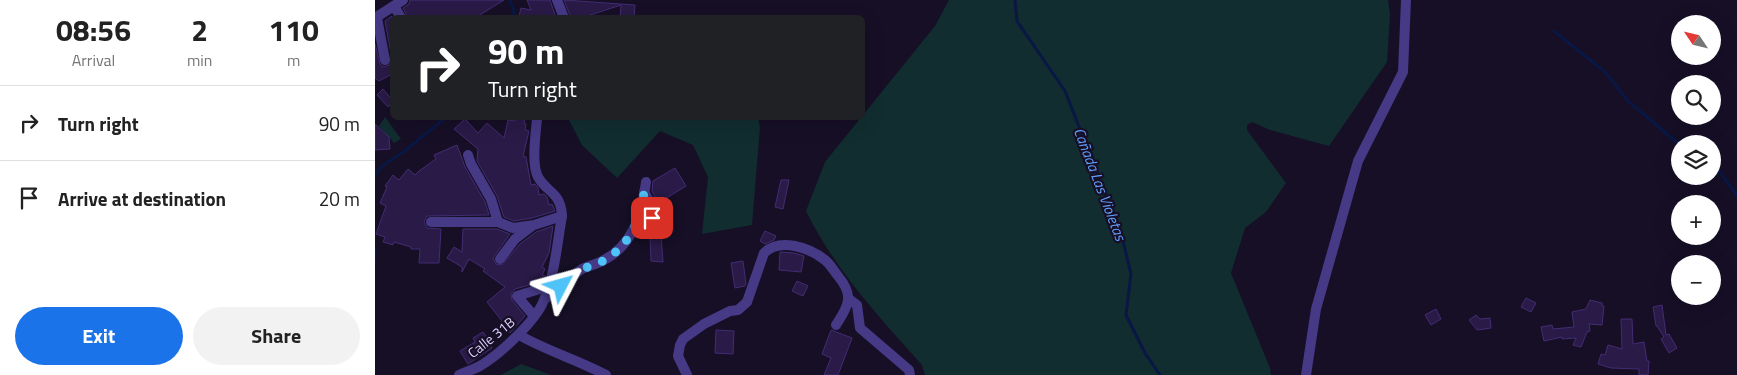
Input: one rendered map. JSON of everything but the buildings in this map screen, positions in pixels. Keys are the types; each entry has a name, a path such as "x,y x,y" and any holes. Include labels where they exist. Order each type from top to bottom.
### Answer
{"street":[{"path":"385,60 376,18 403,0"},
{"path":"557,0 564,15"},
{"path":"1306,375 1316,309 1358,161 1403,72 1406,0"},
{"path":"394,6 399,15"},
{"path":"431,222 498,222 513,228 534,225 562,216 559,201 539,178 536,170 537,120"},
{"path":"468,155 471,164 491,199 498,222"},
{"path":"544,299 582,270 601,262 619,250 635,230 643,204 645,187 650,202 654,230"},
{"name":"Calle 31B","path":"459,375 481,366 519,334 534,316 549,286 562,216"},
{"path":"500,259 515,239 534,225"},
{"path":"687,375 678,356 679,344 704,324 730,311 738,310 747,302 764,254 768,250 783,245 801,248 827,261 845,285 849,298 857,305 860,328 909,370 910,375"},
{"path":"534,316 517,296 549,286"},
{"path":"836,325 844,312 849,298"},
{"path":"519,334 539,346 557,352 606,375"}],"green space":[{"path":"949,0 1388,0 1390,15 1387,62 1329,146 1270,130 1252,122 1247,125 1247,130 1286,183 1266,212 1245,228 1231,273 1270,368 1271,375 925,375 922,365 874,311 844,273 806,211 825,162 859,120 865,120 865,113 935,26"},
{"path":"385,117 401,139 394,143 379,126"},
{"path":"569,120 758,120 760,127 752,225 702,234 708,177 693,145 660,131 617,178 582,145"},
{"path":"521,364 551,375 501,375"}],"waterway":[{"path":"510,0 514,15"},
{"name":"Cañada Las Violetas","path":"1015,0 1017,21 1065,91 1121,233 1131,274 1126,315 1145,353 1160,375"},
{"path":"1554,31 1605,72 1628,101 1671,137"},
{"path":"375,176 382,166 405,151 443,120"},
{"path":"1721,174 1737,195"},
{"path":"375,250 375,260"}],"route":[{"path":"561,286 582,270 601,262 619,250 635,230 643,204 644,192 650,202 652,218"}]}
